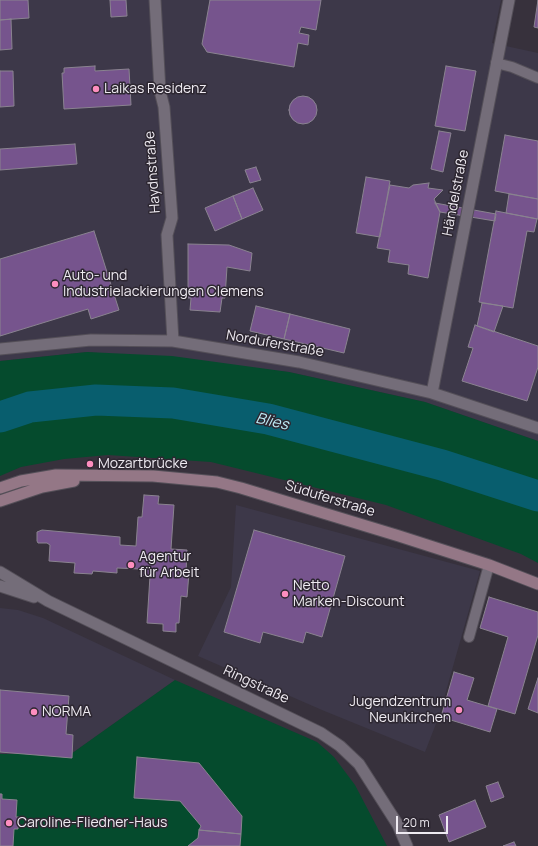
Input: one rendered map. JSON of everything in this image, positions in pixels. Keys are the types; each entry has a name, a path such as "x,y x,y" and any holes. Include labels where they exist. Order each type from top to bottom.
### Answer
{"main road":[{"name":"Süduferstraße","path":"0,488 22,481 56,475 153,476 217,482 241,488 489,565 538,584"},
{"name":"Süduferstraße","path":"0,501 47,486 107,475"}],"street":[{"name":"Haydnstraße","path":"155,0 160,91 164,107 172,218 167,235 173,341"},
{"name":"Händelstraße","path":"432,392 508,0"},
{"name":"Norduferstraße","path":"0,349 91,340 173,341 299,362 432,392 538,428"},
{"name":"Ringstraße","path":"0,572 48,601 321,732 340,746 359,764 398,825 407,846"},
{"name":"Ringstraße","path":"0,586 48,601"}],"lane":[{"path":"496,63 512,67 538,78"},
{"path":"469,637 489,565"}],"shaded area":[{"path":"0,0 501,0 492,43 538,53 538,441 425,402 289,372 87,352 0,361"},
{"path":"236,505 480,571 439,716 425,752 322,710 198,656 231,587"},
{"path":"0,608 18,610 43,618 175,680 71,754 0,754"}],"green space":[{"path":"87,352 172,356 289,372 425,402 538,441 538,563 521,554 386,505 211,462 108,455 64,459 21,467 0,476 0,361"},
{"path":"175,680 317,742 334,757 355,785 387,846 0,846 0,754 71,754"}],"building":[{"path":"0,0 28,0 29,18 0,20"},
{"path":"110,0 126,0 127,16 111,17"},
{"path":"210,0 321,0 316,30 301,27 299,33 309,35 308,45 298,43 294,67 207,52 202,44"},
{"path":"538,0 538,28 534,27"},
{"path":"11,19 12,49 0,50 0,20"},
{"name":"Laikas Residenz","path":"95,66 95,71 129,69 131,105 64,109 62,73 64,73 64,68"},
{"path":"446,66 476,71 465,131 435,126"},
{"path":"0,71 13,71 14,106 0,107"},
{"path":"303,96 309,97 313,100 316,104 316,116 313,120 309,123 303,124 297,123 293,120 290,116 289,110 290,104 293,100 297,97"},
{"path":"439,131 451,133 443,172 431,169"},
{"path":"505,135 538,141 538,199 495,191"},
{"path":"75,144 77,164 0,170 0,149"},
{"path":"256,167 261,180 250,183 245,170"},
{"path":"366,177 390,181 380,237 356,233"},
{"path":"429,183 428,188 443,190 434,199 440,212 428,278 408,274 409,265 388,262 390,250 377,248 390,185 409,188 413,185"},
{"path":"253,188 263,210 242,219 233,196"},
{"path":"509,194 538,199 538,219 506,213"},
{"path":"233,196 242,219 215,231 205,208"},
{"path":"435,203 496,214 495,221 440,212"},
{"path":"496,211 537,219 534,232 527,231 513,308 479,302"},
{"name":"Auto- und Industrielackierungen Clemens","path":"94,231 119,310 91,319 88,309 0,336 0,259"},
{"path":"188,244 229,245 252,253 250,271 227,267 225,298 222,298 220,312 190,310 191,298 188,298"},
{"path":"482,303 503,306 494,332 477,326"},
{"path":"256,306 290,314 284,339 250,331"},
{"path":"290,314 350,329 344,353 284,339"},
{"path":"475,325 538,346 538,367 527,401 462,381 473,348 468,347"},
{"name":"Agentur für Arbeit","path":"144,495 159,496 158,504 174,505 171,549 187,550 186,573 189,573 187,597 181,596 179,623 176,623 176,632 163,631 163,624 147,623 150,576 140,575 140,569 117,568 117,573 93,571 92,574 74,573 75,563 49,561 50,545 47,543 38,543 37,541 37,532 42,530 120,537 120,545 136,546 138,517 142,517"},
{"name":"Netto Marken-Discount","path":"254,530 345,556 322,637 306,632 303,643 263,632 260,643 224,632"},
{"path":"489,597 538,612 538,635 515,714 488,706 508,637 480,628"},
{"path":"454,672 474,678 467,700 497,709 490,732 441,717"},
{"path":"538,678 538,713 528,709"},
{"name":"NORMA","path":"0,690 69,696 66,734 73,735 72,758 0,752"},
{"path":"137,757 199,763 242,816 241,834 199,830 201,826 180,801 134,798"},
{"path":"498,782 504,797 491,802 486,786"},
{"name":"Caroline-Fliedner-Haus","path":"0,794 2,794 2,799 17,800 16,817 19,817 18,829 14,829 13,846 0,846"},
{"path":"475,800 486,827 449,842 439,815"},
{"path":"199,830 241,834 240,846 188,846 198,838"},
{"path":"514,842 516,846 503,846"}],"waterway":[{"name":"Blies","path":"0,417 30,407 96,400 173,403 268,419 442,465 538,496"}],"place":[{"name":"Laikas Residenz","path":"96,89"},
{"name":"Auto- und Industrielackierungen Clemens","path":"55,284"},
{"name":"Mozartbrücke","path":"90,464"},
{"name":"Agentur für Arbeit","path":"131,565"},
{"name":"Netto Marken-Discount","path":"285,594"},
{"name":"Jugendzentrum Neunkirchen","path":"459,710"},
{"name":"NORMA","path":"34,712"},
{"name":"Caroline-Fliedner-Haus","path":"9,823"}]}
